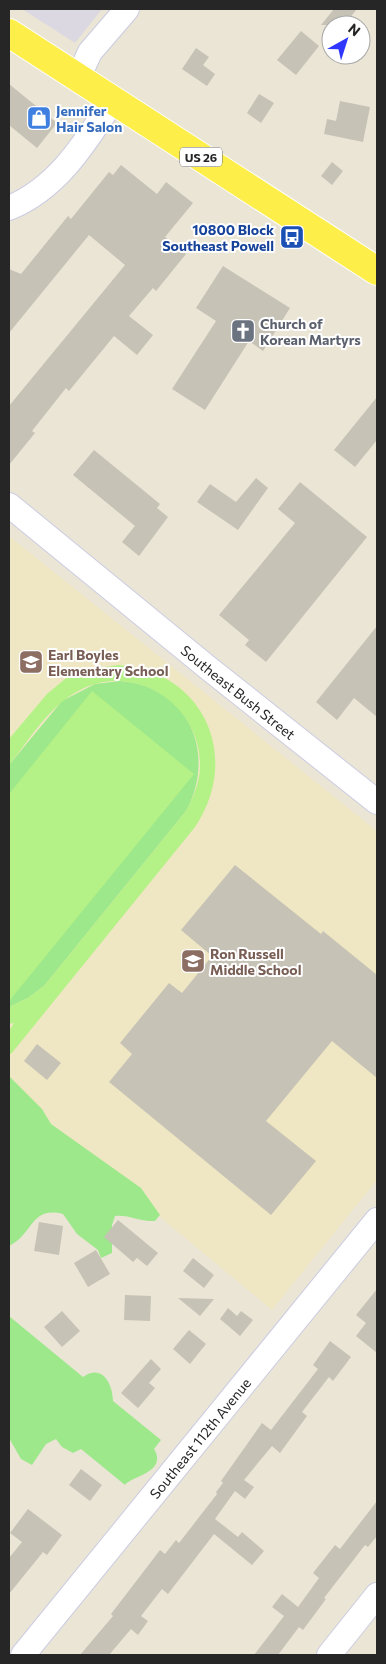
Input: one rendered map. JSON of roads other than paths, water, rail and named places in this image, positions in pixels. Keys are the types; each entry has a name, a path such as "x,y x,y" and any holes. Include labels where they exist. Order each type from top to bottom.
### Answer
{"main road":[{"name":"US 26","path":"9,33 377,271"}],"street":[{"path":"78,78 90,52 127,9"},
{"path":"9,208 21,203 45,187 70,163 114,100"},
{"name":"Southeast Bush Street","path":"9,505 207,668 377,802"},
{"name":"Southeast 112th Avenue","path":"23,1655 377,1220"},
{"path":"329,1655 377,1595"}],"place":[{"name":"Jennifer Hair Salon","path":"39,118"},
{"name":"10800 Block Southeast Powell","path":"292,237"},
{"name":"Church of Korean Martyrs","path":"243,331"},
{"name":"Earl Boyles Elementary School","path":"31,662"},
{"name":"Ron Russell Middle School","path":"193,961"}]}
